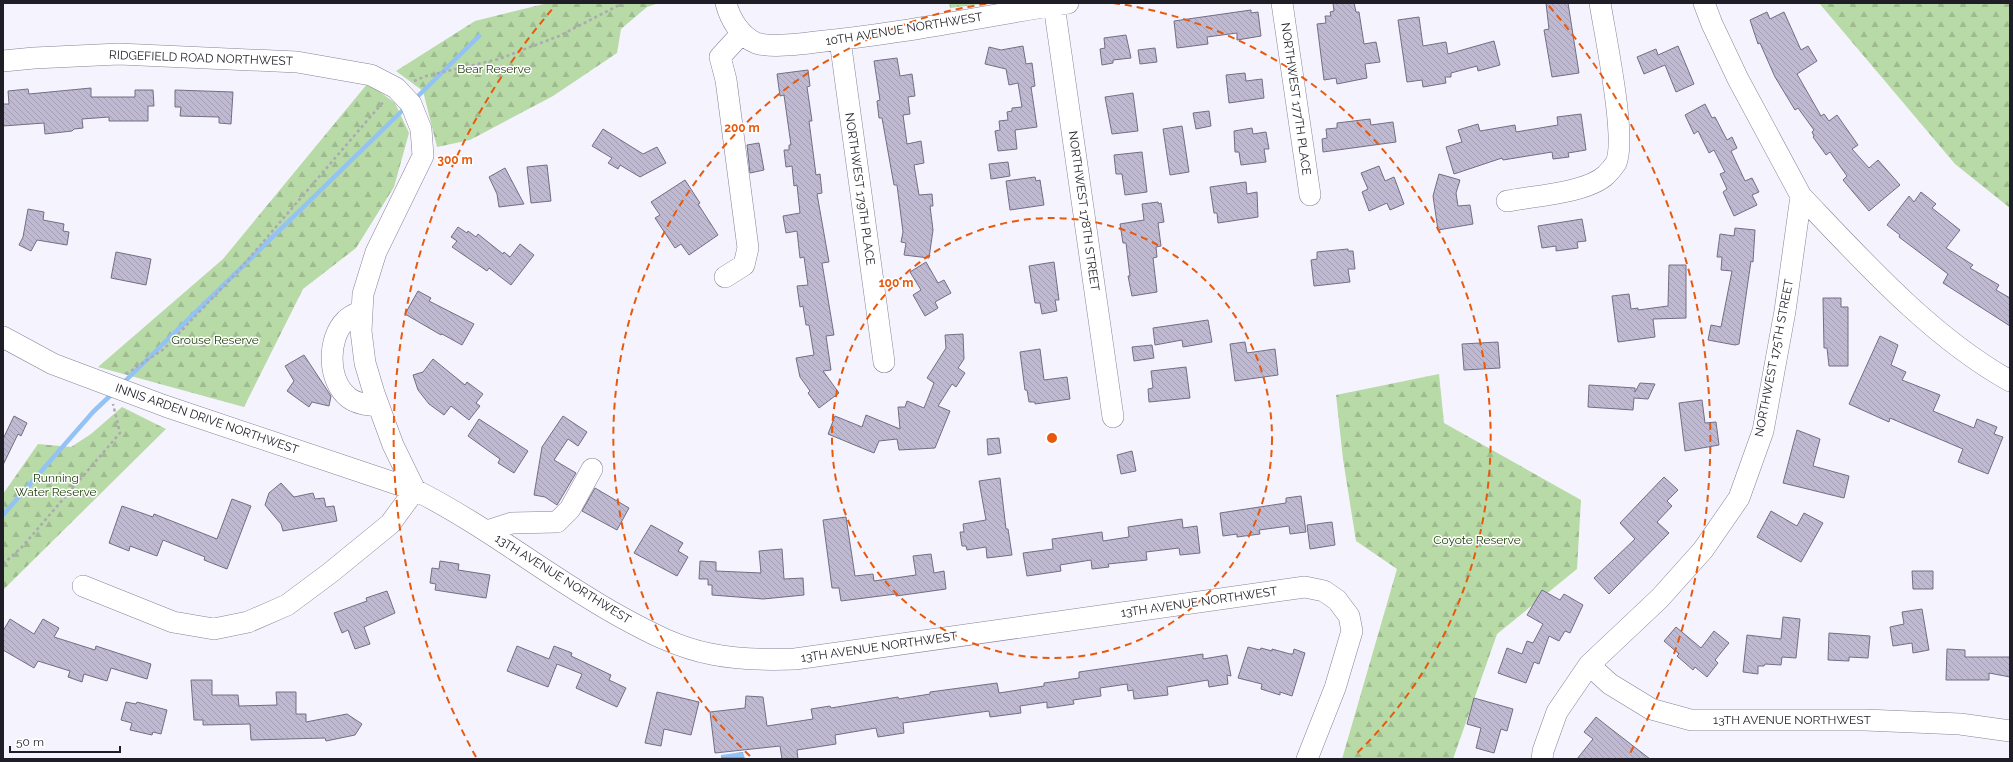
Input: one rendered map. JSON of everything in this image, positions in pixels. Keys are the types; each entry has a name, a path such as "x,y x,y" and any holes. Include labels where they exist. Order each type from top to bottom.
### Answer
{"street":[{"path":"725,277 744,266 748,248 726,80 720,57 742,33 733,23 726,3"},
{"name":"NORTHWEST 177TH PLACE","path":"1282,3 1310,195"},
{"path":"1507,201 1570,190 1595,182 1606,175 1616,162 1619,148 1619,125 1600,3"},
{"path":"1704,3 1738,80 1801,196 1868,267 1921,315 1987,368 2010,381"},
{"name":"10TH AVENUE NORTHWEST","path":"742,33 756,43 785,45 840,40 973,11 1061,4"},
{"name":"NORTHWEST 178TH STREET","path":"1061,4 1113,417"},
{"name":"NORTHWEST 179TH PLACE","path":"840,40 884,362"},
{"name":"RIDGEFIELD ROAD NORTHWEST","path":"3,62 34,58 119,54 298,62 371,75 396,88 411,104 421,129 423,156 376,252 363,294 361,331 365,363 378,406 392,445 415,490"},
{"name":"NORTHWEST 175TH STREET","path":"1542,759 1557,712 1589,665 1660,598 1703,550 1739,498 1763,432 1785,311 1801,196"},
{"path":"362,311 347,319 339,328 330,358 333,371 339,385 348,398 363,404 378,406"},
{"name":"INNIS ARDEN DRIVE NORTHWEST","path":"3,337 53,364 108,385 415,490"},
{"path":"487,532 512,522 557,522 570,509 592,469"},
{"path":"83,586 173,622 214,629 248,622 287,605 330,573 390,524 415,490"},
{"name":"13TH AVENUE NORTHWEST","path":"415,490 451,508 598,604 641,628 675,644 710,654 752,660 796,659 1305,587 1324,591 1337,600 1349,616 1352,631 1335,688 1307,759"},
{"name":"13TH AVENUE NORTHWEST","path":"1589,665 1610,684 1651,709 1691,720 1865,720 1960,724 2010,731"}],"path":[{"path":"3,564 22,547 120,433 108,385 164,350 239,270 371,114 396,88 426,76 499,59 559,36 623,3"}],"green space":[{"name":"Bear Reserve","path":"548,3 659,3 647,7 621,29 617,53 553,96 470,140 437,147 423,91 396,71 475,21"},
{"path":"949,3 990,3 950,8"},
{"path":"1819,3 2010,3 2010,208 1955,164"},
{"name":"Grouse Reserve","path":"368,83 395,103 409,133 394,187 356,248 303,289 244,407 98,367 223,259"},
{"name":"Coyote Reserve","path":"1439,374 1444,423 1581,500 1577,569 1497,634 1453,759 1342,759 1397,569 1356,541 1343,459 1336,395"},
{"name":"Running Water Reserve","path":"122,407 166,429 3,590 3,494 38,444 71,447 91,434"}],"water":[{"path":"743,752 745,759 721,759 721,755"}],"building":[{"path":"1333,3 1354,3 1356,12 1359,12 1364,44 1376,42 1380,62 1365,64 1367,78 1337,84 1336,78 1324,80 1317,24 1326,23 1325,16 1331,16 1330,12 1334,11"},
{"path":"1546,3 1568,3 1579,73 1552,77 1544,30 1549,29"},
{"path":"1251,10 1251,13 1258,12 1261,36 1237,40 1237,33 1207,37 1208,44 1177,48 1174,21"},
{"path":"1767,12 1770,19 1784,12 1801,50 1808,46 1817,61 1797,74 1821,116 1824,114 1829,121 1837,115 1858,145 1852,149 1869,168 1878,160 1900,185 1869,211 1843,180 1847,176 1830,152 1826,155 1813,137 1812,132 1814,130 1798,108 1795,110 1775,77 1760,43 1758,44 1750,20"},
{"path":"1419,17 1423,46 1446,42 1448,54 1494,41 1500,65 1478,71 1477,66 1451,73 1451,77 1445,77 1446,83 1423,87 1422,80 1407,82 1398,20"},
{"path":"1126,35 1131,58 1113,60 1113,63 1102,65 1100,49 1105,48 1104,38"},
{"path":"1023,46 1026,64 1032,63 1035,86 1031,87 1037,127 1015,130 1017,149 998,151 995,131 1000,130 999,121 1008,120 1007,112 1012,111 1012,108 1022,107 1018,83 1009,85 1006,69 985,64 989,47 1001,50"},
{"path":"1678,46 1694,84 1676,92 1665,65 1644,74 1637,57 1656,49 1658,55"},
{"path":"1155,48 1157,62 1140,64 1138,50"},
{"path":"897,58 900,76 912,74 915,96 908,97 910,114 903,115 907,144 921,141 924,163 914,165 919,195 932,194 933,206 930,206 933,230 929,258 904,255 906,243 901,242 903,232 897,185 894,185 882,118 879,118 877,101 880,100 874,61"},
{"path":"808,70 810,86 807,87 812,121 809,121 816,175 820,174 822,193 817,194 829,262 822,263 834,335 826,336 831,370 823,371 839,393 819,408 808,393 810,391 800,377 796,358 814,355 809,325 806,325 803,306 800,307 797,286 808,285 804,257 800,258 797,231 786,233 783,216 800,213 797,185 794,186 792,166 786,167 784,150 789,150 789,145 791,145 784,95 780,96 777,74"},
{"path":"1245,73 1246,81 1262,79 1264,98 1229,103 1226,75"},
{"path":"91,88 91,97 135,97 135,90 153,90 154,106 148,106 148,121 109,121 109,117 82,119 83,128 74,129 72,131 45,134 44,123 3,126 3,104 9,104 8,91 28,89 29,94"},
{"path":"175,90 233,92 231,124 219,123 219,117 180,116 181,107 175,107"},
{"path":"1133,93 1138,131 1112,134 1105,97"},
{"path":"1705,104 1712,118 1715,117 1727,140 1732,137 1737,148 1731,151 1745,181 1752,178 1759,192 1752,195 1757,205 1734,216 1723,192 1727,189 1720,174 1725,172 1714,150 1709,153 1698,131 1694,134 1685,115"},
{"path":"1209,111 1211,126 1196,129 1193,113"},
{"path":"1581,114 1586,150 1568,153 1569,157 1553,159 1552,152 1503,160 1502,158 1454,174 1446,147 1462,142 1458,130 1478,124 1480,131 1515,125 1516,132 1558,125 1557,117"},
{"path":"1370,119 1371,125 1393,122 1396,142 1323,152 1322,139 1327,138 1326,129 1337,128 1337,123"},
{"path":"1182,126 1189,172 1170,175 1163,129"},
{"path":"1252,128 1253,134 1266,132 1269,149 1264,149 1266,162 1241,165 1239,152 1235,152 1234,131"},
{"path":"603,129 643,154 657,147 666,163 640,177 620,165 618,169 608,163 612,158 592,146"},
{"path":"759,143 764,170 750,173 747,145"},
{"path":"1142,152 1147,192 1125,195 1122,174 1116,174 1114,155"},
{"path":"1008,162 1010,176 991,179 989,164"},
{"path":"547,165 551,201 531,203 527,167"},
{"path":"1379,166 1385,181 1394,177 1404,204 1390,210 1387,203 1369,211 1362,192 1368,189 1361,173"},
{"path":"505,168 524,204 499,207 497,194 489,177"},
{"path":"1439,174 1460,180 1456,193 1458,206 1470,205 1473,224 1438,230 1433,196"},
{"path":"1035,177 1036,181 1040,180 1044,205 1010,210 1006,181"},
{"path":"685,180 700,203 698,204 718,235 689,255 681,244 675,248 655,218 660,215 651,202"},
{"path":"1246,182 1247,194 1257,192 1258,217 1218,223 1217,213 1214,213 1210,187"},
{"path":"1921,192 1936,204 1932,208 1960,230 1946,248 1973,265 1970,268 1999,285 1996,290 2010,298 2010,326 1943,283 1948,274 1899,237 1900,235 1887,225 1909,196 1914,202"},
{"path":"1158,202 1159,204 1161,203 1164,222 1158,223 1161,246 1156,247 1157,257 1153,258 1157,292 1132,296 1128,276 1130,276 1126,243 1123,243 1120,224 1144,220 1142,204"},
{"path":"28,209 44,212 43,220 64,224 63,231 69,232 67,245 37,240 31,251 19,245 23,237"},
{"path":"1582,219 1586,241 1577,242 1578,248 1556,251 1556,246 1542,248 1538,226"},
{"path":"458,227 467,233 468,231 476,237 478,234 503,254 504,252 510,257 520,244 534,255 511,285 489,268 487,271 452,247 457,241 451,237"},
{"path":"1735,228 1755,230 1753,262 1751,261 1739,344 1735,345 1708,340 1711,325 1721,327 1732,271 1721,270 1722,257 1717,257 1720,234 1734,236"},
{"path":"1348,249 1348,251 1353,251 1355,269 1348,269 1350,282 1314,286 1311,260 1317,259 1317,252"},
{"path":"116,252 151,259 146,285 111,278"},
{"path":"926,262 938,283 944,280 951,293 935,302 938,308 925,316 913,295 921,290 910,272"},
{"path":"1054,262 1059,300 1055,300 1057,311 1042,314 1040,303 1035,303 1029,266"},
{"path":"1669,265 1686,265 1686,318 1653,319 1655,337 1618,342 1612,296 1629,294 1631,309 1638,308 1638,310 1668,306"},
{"path":"418,291 431,298 429,301 474,324 462,345 442,334 441,335 405,314"},
{"path":"1823,298 1841,298 1841,307 1848,307 1848,366 1829,366 1827,348 1824,348"},
{"path":"1208,320 1212,342 1183,347 1182,340 1155,345 1153,328"},
{"path":"963,334 964,359 958,368 965,373 956,387 952,384 938,406 950,411 935,448 899,450 897,439 879,441 874,453 828,434 835,416 862,427 866,415 900,429 898,407 905,407 907,401 924,408 934,383 927,378 946,348 945,335"},
{"path":"1880,336 1898,345 1891,365 1906,372 1902,380 1940,395 1933,411 1974,428 1977,419 1997,427 1994,434 2003,437 1988,474 1958,462 1963,449 1890,418 1889,422 1849,404"},
{"path":"1245,342 1247,353 1275,349 1278,375 1235,381 1230,344"},
{"path":"1498,342 1500,368 1464,370 1462,344"},
{"path":"1152,345 1154,358 1134,361 1132,347"},
{"path":"1040,349 1044,380 1067,377 1070,399 1035,404 1035,402 1029,402 1027,390 1025,390 1020,352"},
{"path":"304,355 331,396 329,406 312,402 309,407 287,391 294,381 285,366"},
{"path":"433,359 465,385 467,382 483,394 476,403 480,406 469,420 451,406 444,415 429,404 418,390 413,375 423,372"},
{"path":"1186,367 1190,398 1149,402 1148,389 1153,388 1151,371"},
{"path":"1640,383 1655,384 1648,399 1634,398 1633,410 1588,407 1589,385 1635,388 1635,392"},
{"path":"1702,400 1705,423 1716,422 1719,445 1685,451 1679,403"},
{"path":"14,416 27,423 21,436 18,434 3,465 3,439"},
{"path":"563,416 587,432 578,446 568,439 554,460 576,473 557,505 545,497 534,495 542,447"},
{"path":"479,419 528,451 514,473 498,463 500,459 468,436"},
{"path":"1797,430 1820,439 1813,466 1849,476 1844,498 1783,483"},
{"path":"999,438 1001,453 988,455 987,439"},
{"path":"1132,451 1136,471 1121,474 1117,455"},
{"path":"1664,477 1678,490 1667,501 1672,506 1657,522 1669,533 1609,594 1594,578 1635,539 1620,523"},
{"path":"1000,478 1006,529 1008,529 1012,555 987,558 986,547 967,550 966,546 962,546 960,532 964,532 963,524 986,520 979,481"},
{"path":"281,483 294,497 313,493 315,499 324,498 326,507 334,506 337,521 283,531 281,524 265,505 269,493"},
{"path":"595,488 629,508 617,530 582,511"},
{"path":"1301,496 1306,532 1290,534 1289,526 1259,530 1260,534 1237,537 1237,534 1223,536 1220,513 1286,503 1286,498"},
{"path":"232,499 251,506 227,569 204,560 205,557 163,540 157,556 130,546 129,551 109,543 122,506 153,517 154,514 217,539"},
{"path":"1771,511 1797,526 1804,513 1823,523 1801,562 1757,537"},
{"path":"846,517 855,576 873,574 874,581 916,575 913,556 931,554 934,573 944,571 946,589 896,596 896,594 841,601 839,588 832,588 823,520"},
{"path":"1182,519 1183,528 1197,526 1200,553 1180,555 1179,548 1146,552 1147,560 1108,564 1109,567 1092,569 1091,560 1060,565 1061,571 1027,576 1023,553 1053,549 1052,539 1102,532 1103,541 1129,537 1128,527"},
{"path":"1332,522 1335,545 1310,549 1307,525"},
{"path":"651,525 683,543 678,551 688,557 677,576 634,553"},
{"path":"782,549 784,579 803,578 804,595 763,599 712,595 712,585 708,585 708,579 699,579 700,561 716,562 716,571 761,573 759,551"},
{"path":"440,561 459,564 458,570 490,575 486,598 435,590 436,584 430,583 432,568 439,569"},
{"path":"1912,571 1933,571 1933,589 1913,589"},
{"path":"1542,590 1560,600 1564,594 1583,605 1570,633 1565,631 1559,641 1549,636 1539,664 1534,662 1526,683 1498,673 1507,648 1522,654 1527,641 1533,643 1543,624 1527,615"},
{"path":"387,591 395,613 364,627 370,644 355,649 348,630 342,633 334,613 367,601 366,598"},
{"path":"1922,609 1929,650 1913,653 1912,643 1893,646 1890,627 1904,624 1902,612"},
{"path":"1783,617 1800,619 1796,658 1782,657 1781,665 1765,664 1764,666 1758,666 1758,674 1743,672 1747,635 1781,639"},
{"path":"10,619 34,634 43,619 59,628 54,637 95,650 96,646 151,664 147,679 111,668 107,681 84,674 82,682 68,677 70,671 38,661 34,668 3,650 3,631"},
{"path":"1676,627 1701,648 1714,631 1729,643 1715,660 1718,663 1707,677 1695,667 1693,670 1677,656 1679,654 1664,641"},
{"path":"1829,633 1870,636 1868,658 1849,657 1849,661 1828,660"},
{"path":"517,646 549,659 554,646 572,653 571,656 611,675 609,680 626,688 617,707 576,688 582,674 557,664 548,687 507,671"},
{"path":"1248,647 1272,651 1272,649 1290,654 1293,654 1294,649 1305,653 1292,696 1280,692 1280,695 1261,689 1262,684 1238,678"},
{"path":"1947,649 1965,650 1965,657 2010,657 2010,677 1989,673 1989,680 1946,680"},
{"path":"1203,654 1203,659 1227,655 1231,676 1227,675 1228,684 1209,687 1208,680 1167,687 1168,695 1134,699 1133,690 1128,691 1127,684 1100,688 1101,696 1073,700 1074,704 1047,708 1047,702 1020,706 1021,713 990,717 989,711 903,723 904,733 878,737 876,728 835,735 836,744 797,750 798,759 782,759 780,746 715,753 710,712 745,708 746,696 763,697 767,726 813,719 811,709 830,706 831,708 898,697 899,699 930,694 930,692 997,683 999,693 1044,686 1044,683 1079,678 1079,672"},
{"path":"191,680 212,680 212,695 238,695 239,706 277,705 276,692 296,692 296,714 306,714 306,722 347,714 362,724 355,735 326,741 325,738 251,740 250,724 203,725 203,720 194,720"},
{"path":"657,692 699,702 691,735 664,729 661,746 645,743"},
{"path":"1474,698 1513,709 1507,731 1501,729 1494,753 1476,748 1481,728 1467,724"},
{"path":"126,702 136,704 137,702 167,710 161,734 153,732 152,735 130,730 132,723 121,720"},
{"path":"1596,717 1650,759 1577,759 1593,739 1584,732"}],"waterway":[{"path":"414,100 479,36"},
{"path":"122,384 406,107"},
{"path":"3,515 93,412 114,392"}]}
